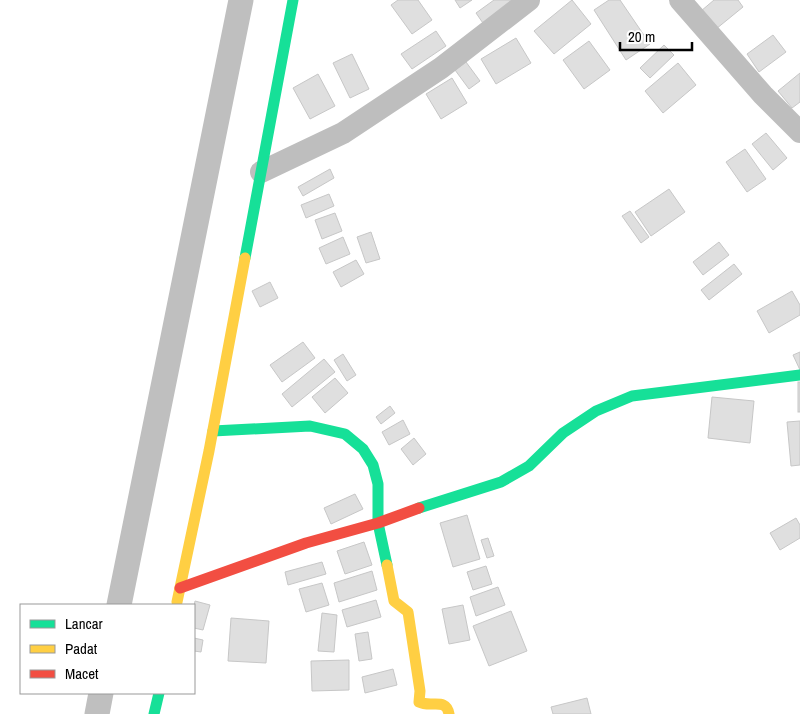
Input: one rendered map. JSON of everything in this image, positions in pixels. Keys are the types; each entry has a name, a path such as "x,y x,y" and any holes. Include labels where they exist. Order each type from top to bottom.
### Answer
{"street":[{"path":"177,604 213,431 293,0"},
{"path":"261,172 343,133 441,68 529,0"},
{"path":"680,0 764,95 800,132"},
{"path":"180,588 306,543 378,523 501,482 529,466 563,433 596,411 632,396 800,375"},
{"path":"213,431 310,426 345,434 363,449 373,465 378,484 378,523 394,601 408,612 420,691 419,702 423,705 443,704 449,709 449,714"}],"building":[{"path":"398,0 418,0 432,20 412,34 391,5"},
{"path":"455,0 472,0 460,8"},
{"path":"494,0 527,0 487,29 476,13"},
{"path":"572,0 591,24 554,54 534,31"},
{"path":"609,0 620,0 650,44 626,60 594,10"},
{"path":"714,0 738,0 743,7 716,29 701,11"},
{"path":"436,31 446,46 412,69 401,54"},
{"path":"773,35 786,52 759,72 747,54"},
{"path":"516,38 531,63 496,84 481,59"},
{"path":"589,41 610,70 584,89 563,60"},
{"path":"664,45 674,55 650,78 640,68"},
{"path":"352,54 369,89 350,98 333,63"},
{"path":"466,62 480,81 469,89 455,70"},
{"path":"678,63 696,85 663,113 645,91"},
{"path":"800,73 800,102 792,108 778,91"},
{"path":"318,74 335,106 310,119 293,88"},
{"path":"452,78 467,103 441,119 426,94"},
{"path":"766,133 787,158 773,170 752,144"},
{"path":"745,149 766,179 747,192 726,162"},
{"path":"330,169 334,178 303,196 298,187"},
{"path":"669,189 685,212 651,236 635,212"},
{"path":"329,194 334,206 306,218 301,205"},
{"path":"630,211 649,237 641,243 622,216"},
{"path":"335,213 342,231 322,239 315,220"},
{"path":"371,232 380,259 366,263 357,237"},
{"path":"343,237 350,254 326,264 319,248"},
{"path":"719,242 729,255 703,275 693,262"},
{"path":"356,260 364,274 341,287 333,272"},
{"path":"734,264 742,274 709,300 701,290"},
{"path":"270,282 278,298 260,307 252,291"},
{"path":"792,291 800,305 800,315 769,333 757,311"},
{"path":"303,342 315,358 282,382 270,365"},
{"path":"800,352 800,370 793,355"},
{"path":"343,354 356,375 347,381 334,360"},
{"path":"324,359 335,372 292,407 282,394"},
{"path":"335,378 348,393 325,413 312,397"},
{"path":"798,382 800,382 800,412 798,412"},
{"path":"712,397 754,401 750,443 708,438"},
{"path":"390,406 395,413 381,424 376,417"},
{"path":"403,420 410,434 389,445 382,432"},
{"path":"800,421 800,465 791,466 787,422"},
{"path":"414,438 426,454 413,465 401,449"},
{"path":"355,494 363,509 331,524 324,508"},
{"path":"467,515 480,559 453,567 440,523"},
{"path":"796,518 800,525 800,538 780,550 770,533"},
{"path":"488,538 494,556 487,558 481,540"},
{"path":"364,542 372,565 345,574 337,551"},
{"path":"322,562 326,574 288,585 285,572"},
{"path":"486,566 492,584 473,590 467,572"},
{"path":"372,571 377,590 339,602 334,583"},
{"path":"322,583 329,605 306,612 299,589"},
{"path":"498,587 505,605 476,616 470,597"},
{"path":"376,600 381,617 347,627 342,610"},
{"path":"195,601 210,605 203,630 195,628"},
{"path":"463,605 470,640 449,644 442,609"},
{"path":"511,611 527,651 489,666 473,626"},
{"path":"322,613 337,615 334,652 318,651"},
{"path":"231,618 269,621 266,663 228,661"},
{"path":"368,632 372,659 359,661 355,634"},
{"path":"195,638 203,640 201,652 195,651"},
{"path":"349,660 349,690 312,691 311,661"},
{"path":"393,669 397,685 365,693 362,677"},
{"path":"587,698 591,714 553,714 551,707"}],"waterway":[{"path":"119,604 241,0"},
{"path":"97,714 101,694"}],"traffic: fast":[{"path":"245,258 293,0"},
{"path":"419,508 501,482 529,466 563,433 596,411 632,396 800,375"},
{"path":"213,431 310,426 345,434 363,449 373,465 378,484 378,523 387,565"},
{"path":"154,714 159,694"}],"traffic: slow":[{"path":"177,602 209,451 245,258"},
{"path":"387,565 394,601 408,612 420,691 419,702 424,704 441,704 445,706 449,714"}],"traffic: jam":[{"path":"180,588 306,543 378,523 419,508"}]}
